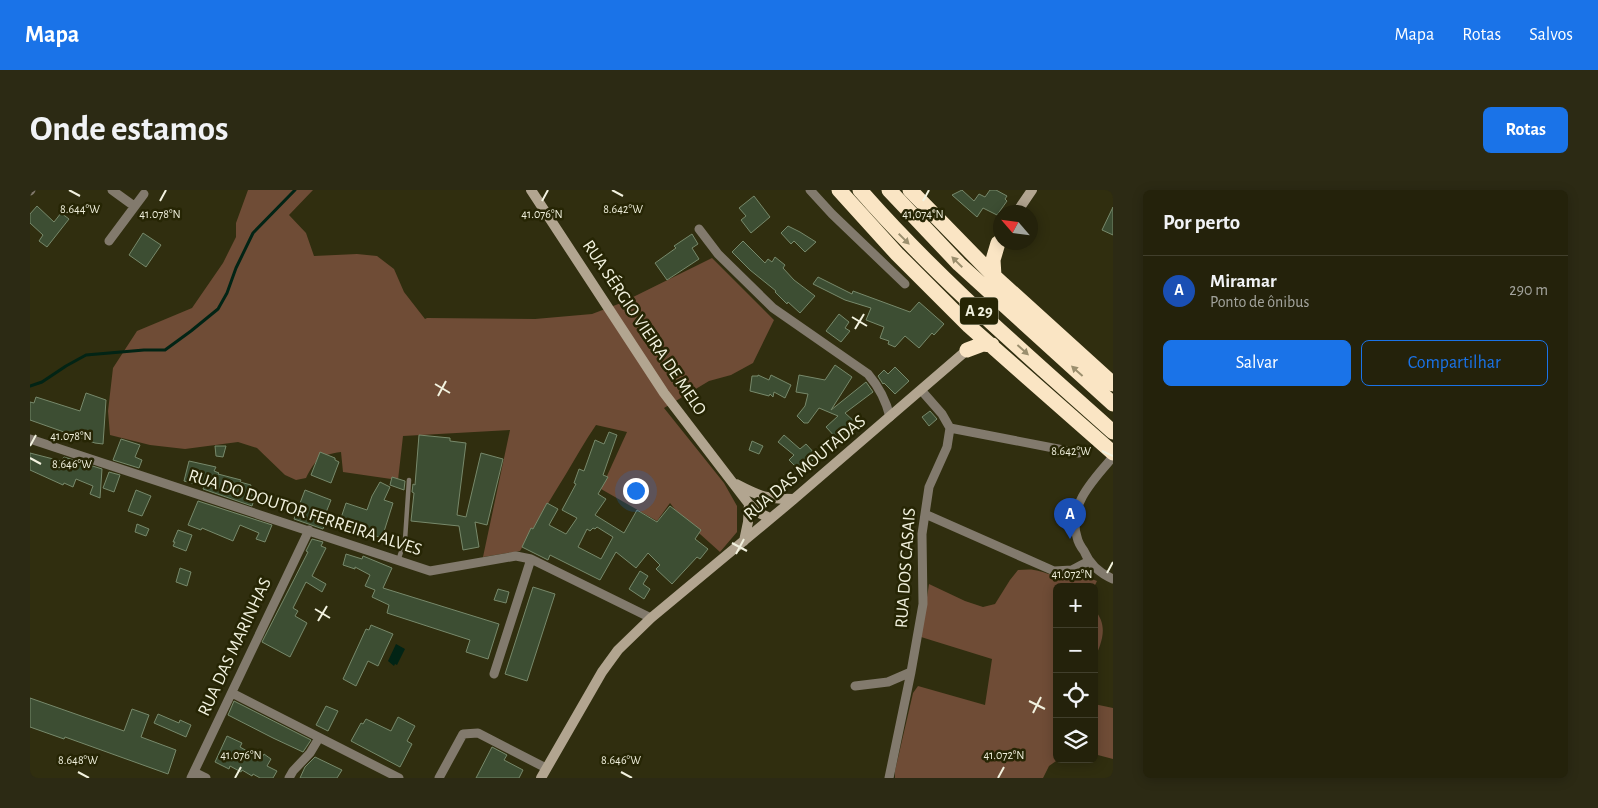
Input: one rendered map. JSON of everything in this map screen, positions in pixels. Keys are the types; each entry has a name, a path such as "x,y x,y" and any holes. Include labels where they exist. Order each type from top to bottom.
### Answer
{"highway":[{"name":"A 29","path":"839,190 897,254 970,326 1113,455"},
{"name":"A 29","path":"860,190 894,230 944,280 1109,429"},
{"name":"A 29","path":"889,190 959,264 1113,404"},
{"name":"A 29","path":"910,190 994,276 1113,384"},
{"path":"967,250 984,251 993,245"},
{"path":"994,276 993,260 996,250"},
{"path":"970,326 967,350 983,344 992,345"}],"main road":[{"name":"RUA SÉRGIO VIEIRA DE MELO","path":"532,190 664,393 749,504 770,518"},
{"path":"1022,205 1032,190"},
{"name":"RUA DAS MOUTADAS","path":"541,778 602,672 618,650 651,618 794,499 967,350"},
{"name":"RUA SÉRGIO VIEIRA DE MELO","path":"733,482 759,496 773,499 794,499"},
{"path":"759,496 766,506 770,518"},
{"path":"744,541 749,504"}],"street":[{"path":"112,190 134,206"},
{"path":"810,190 832,214 905,284"},
{"path":"109,242 144,194"},
{"path":"698,229 718,254 773,308 868,374 877,385 886,403 890,417"},
{"path":"921,390 942,414 950,428 1079,453"},
{"name":"RUA DOS CASAIS","path":"889,778 923,604 922,534 929,487 947,447 950,428"},
{"name":"RUA DO DOUTOR FERREIRA ALVES","path":"30,439 430,571 516,556 530,559 651,618"},
{"path":"1113,455 1090,484 1080,502 1074,520 1077,538 1088,561 1101,574 1113,579"},
{"path":"925,514 1054,571 1072,570 1088,561"},
{"name":"RUA DAS MARINHAS","path":"193,775 309,530"},
{"path":"494,674 530,559"},
{"path":"855,686 888,682 911,672"},
{"path":"232,692 399,778"},
{"path":"439,778 464,734 478,734 546,768"},
{"path":"289,778 310,753 319,738"},
{"path":"193,775 206,778"}],"lane":[{"path":"398,560 405,540 409,480"}],"shaded area":[{"path":"248,190 313,190 289,215 306,233 314,256 357,254 377,256 394,269 404,292 425,319 535,319 592,314 621,303 712,258 774,320 753,363 731,375 709,381 664,408 724,483 737,506 737,532 720,552 680,516 670,503 657,521 601,489 627,432 596,425 520,551 483,557 510,430 403,436 398,480 343,472 341,452 319,459 306,478 296,480 285,475 257,448 238,442 185,449 150,445 110,435 108,411 113,368 137,331 192,308 223,263 236,237 236,223"},
{"path":"1018,570 1034,570 1058,576 1081,576 1097,581 1096,583 1053,583 1053,763 1049,766 1043,778 895,778 913,693 918,686 985,705 992,659 921,637 929,584 965,601 983,607 995,604"},
{"path":"1098,614 1103,628 1098,650"},
{"path":"396,644 405,649 397,665 395,664 394,666 388,661"},
{"path":"1098,705 1113,708 1113,759 1098,755"}],"building":[{"path":"962,190 974,201 979,194 985,197 990,190 996,190 1007,196 1005,199 1007,201 1004,205 993,205 993,213 983,208 977,217 952,195"},
{"path":"754,196 770,217 751,233 741,220 746,216 739,208"},
{"path":"37,206 54,222 61,213 69,219 47,247 39,241 43,235 30,223 30,214"},
{"path":"1113,207 1113,235 1102,230"},
{"path":"788,226 816,242 805,252 794,241 791,244 781,233"},
{"path":"143,233 161,245 146,267 129,255"},
{"path":"692,234 698,244 692,248 699,259 667,280 655,263 676,248 674,246"},
{"path":"743,241 765,263 768,259 772,262 775,257 785,265 783,268 794,280 815,296 800,313 788,302 787,304 776,291 750,270 732,252"},
{"path":"818,277 852,294 853,291 910,312 919,302 944,324 934,335 932,333 919,348 905,336 895,347 888,344 889,341 880,338 884,327 866,320 871,308 845,300 813,284"},
{"path":"839,314 849,322 845,328 850,331 841,342 826,331"},
{"path":"835,365 852,377 831,410 866,382 873,392 845,413 855,422 837,439 826,427 838,416 819,408 808,423 804,423 797,416 805,406 808,394 796,392 799,375 825,380"},
{"path":"895,367 909,381 895,394 883,384 878,376 884,370 888,374"},
{"path":"758,375 769,380 771,375 791,385 785,398 774,392 773,397 770,394 769,396 750,391 752,376"},
{"path":"86,393 106,400 103,444 95,443 30,420 30,402 34,403 36,397 80,411"},
{"path":"930,411 937,419 929,426 922,417"},
{"path":"609,432 617,435 603,475 608,477 598,494 606,499 595,515 624,533 637,510 657,522 670,506 701,530 695,539 708,549 700,559 697,557 672,584 656,569 660,565 648,553 636,568 616,552 600,580 550,555 548,560 522,547 531,528 533,529 547,503 558,509 549,525 566,534 577,518 562,510 576,484 574,483 579,469 584,471 595,440 604,444","holes":["597,527 613,537 601,559 578,547 587,529 590,531"]},
{"path":"419,435 450,438 450,441 466,443 457,515 466,517 481,453 503,459 487,525 475,522 479,547 463,550 459,526 411,521 414,493 412,492 413,484 415,485"},
{"path":"784,435 800,449 806,444 817,456 801,472 789,460 794,455 778,442"},
{"path":"121,439 140,445 135,457 142,460 139,468 113,460"},
{"path":"752,441 763,446 759,454 749,450"},
{"path":"215,446 226,446 223,457 216,456"},
{"path":"320,452 335,458 339,462 331,483 311,475"},
{"path":"30,453 61,461 64,457 102,469 100,498 90,494 93,486 76,479 73,487 64,483 63,485 30,470"},
{"path":"189,461 216,467 214,471 218,474 241,480 240,482 251,485 248,494 255,496 252,506 203,489 204,486 184,481"},
{"path":"109,472 120,475 114,492 103,488"},
{"path":"392,477 405,481 404,490 390,485"},
{"path":"380,482 390,487 384,500 393,503 382,538 339,524 346,503 367,510"},
{"path":"136,490 151,496 142,516 128,511"},
{"path":"305,490 331,500 325,515 328,516 323,529 294,519"},
{"path":"198,501 272,525 265,542 256,539 259,533 240,525 233,541 202,528 201,530 188,525"},
{"path":"137,524 149,529 146,536 135,532"},
{"path":"178,530 192,535 186,551 173,546"},
{"path":"312,539 323,542 321,546 326,548 312,576 326,584 322,592 306,582 293,608 298,611 295,616 307,623 290,657 262,642 308,552 306,551"},
{"path":"346,554 362,559 363,556 392,568 383,588 499,624 488,659 466,652 470,640 387,613 389,605 372,597 375,590 365,586 370,575 355,567 355,569 343,565"},
{"path":"180,568 191,572 187,586 176,582"},
{"path":"640,571 648,576 643,584 650,589 644,599 629,589"},
{"path":"533,587 555,594 527,681 505,674"},
{"path":"498,589 509,592 506,603 494,600"},
{"path":"371,625 393,634 378,666 368,661 356,686 343,679 366,629 369,630"},
{"path":"30,698 124,731 132,709 149,715 141,737 176,750 168,774 65,737 64,739 30,727"},
{"path":"234,701 311,740 303,752 273,738 228,715"},
{"path":"326,706 338,711 328,731 316,725"},
{"path":"158,714 179,723 180,720 191,725 186,737 154,723"},
{"path":"398,717 415,726 407,741 412,744 400,767 351,741 361,723 363,724 366,719 391,731"},
{"path":"227,736 242,743 240,747 261,759 264,754 271,759 267,766 277,771 273,778 260,778 253,774 252,776 242,770 241,772 230,766 229,769 215,762"},
{"path":"492,747 507,755 504,760 523,770 519,778 476,778"},
{"path":"315,757 342,770 337,778 300,778 305,767"}],"waterway":[{"path":"30,386 42,382 86,355 165,350 191,331 218,309 253,233 295,190"}],"place":[{"name":"Miramar","path":"1070,539"}]}
